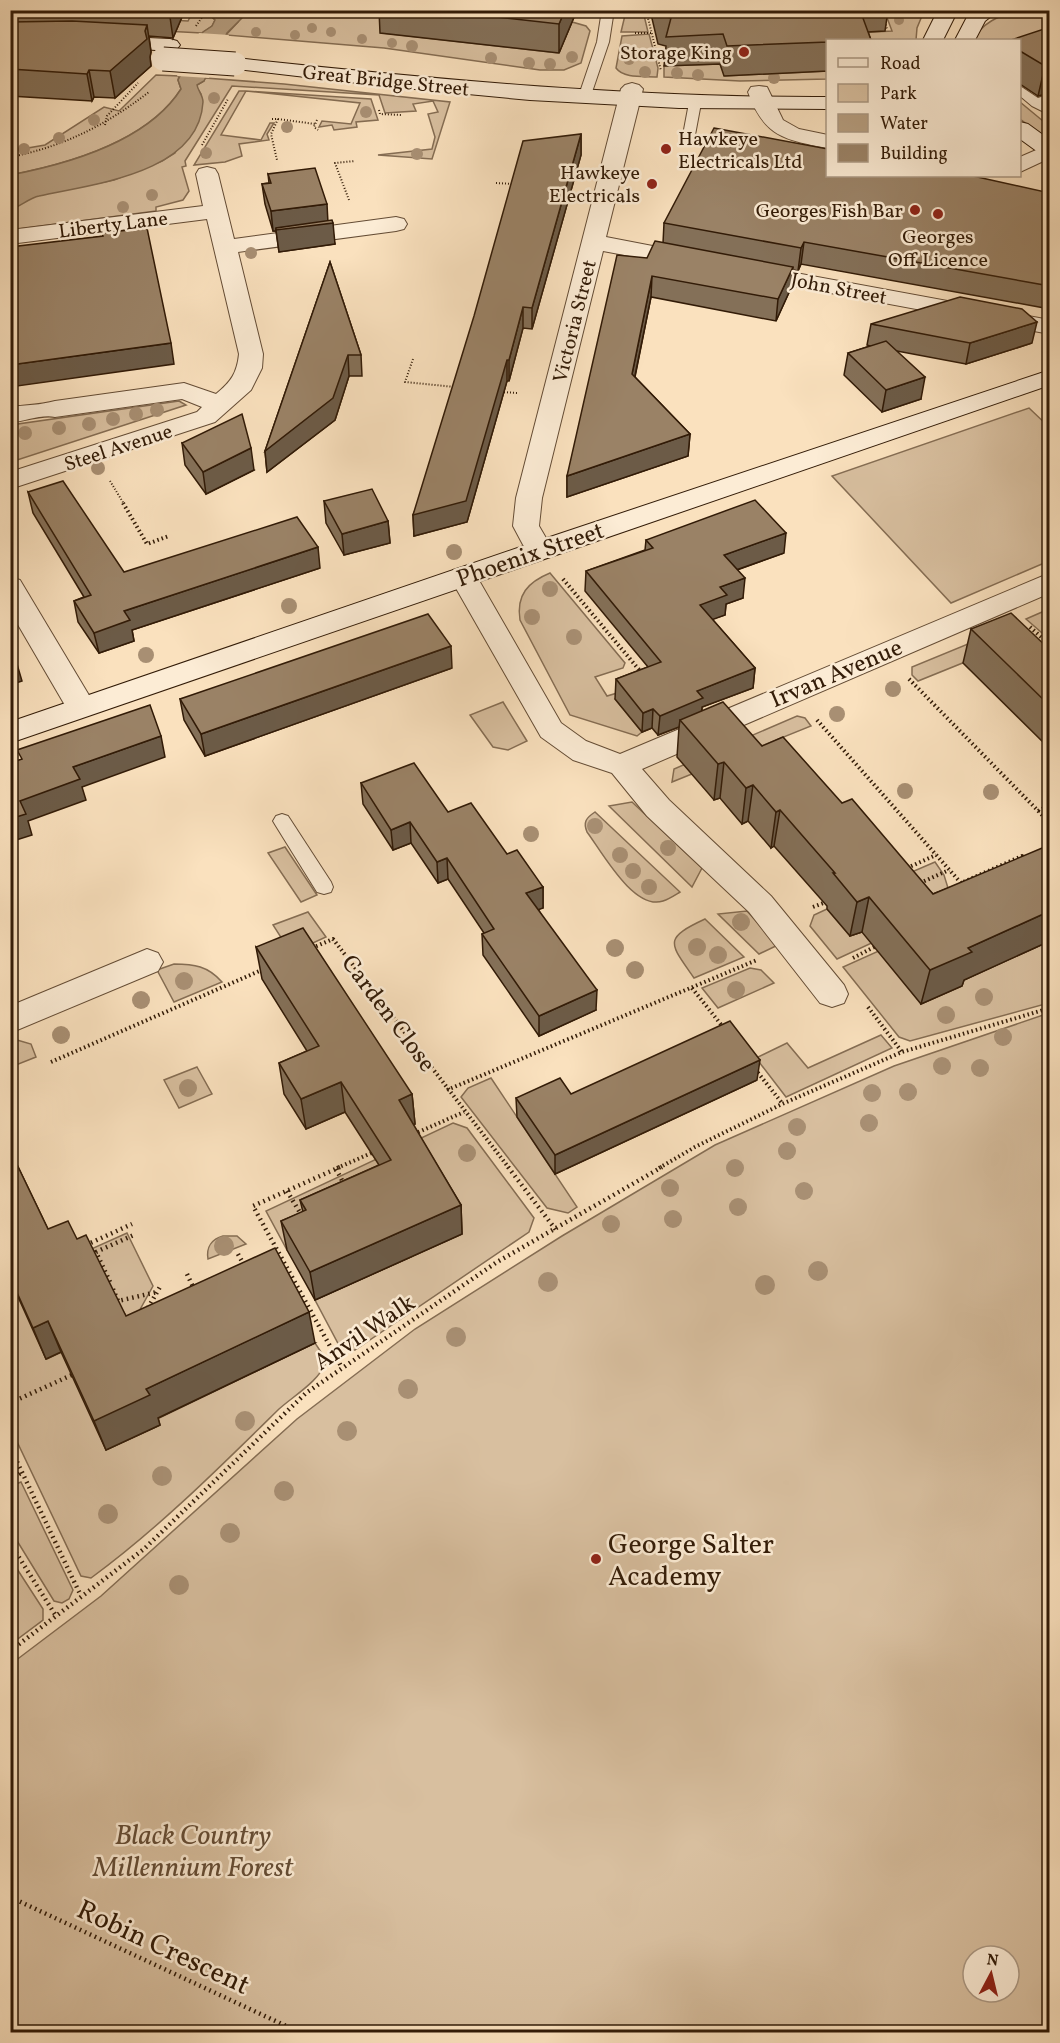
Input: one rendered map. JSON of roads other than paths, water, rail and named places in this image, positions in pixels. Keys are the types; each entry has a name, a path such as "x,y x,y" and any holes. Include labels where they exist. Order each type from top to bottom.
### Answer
{"street":[{"path":"934,39 948,10"},
{"path":"966,39 977,17 989,10"},
{"name":"Great Bridge Street","path":"92,49 238,57 474,90 761,98 826,103"},
{"name":"Great Bridge Street","path":"631,95 695,103 826,90"},
{"name":"Victoria Street","path":"539,550 526,525 529,498 631,95"},
{"path":"761,98 768,119 780,128 799,136 826,142"},
{"path":"1021,131 1037,157"},
{"name":"Steel Avenue","path":"10,481 206,417 242,385 250,368 251,354 207,174"},
{"name":"Liberty Lane","path":"10,237 216,211"},
{"path":"225,247 396,224"},
{"name":"John Street","path":"594,242 1050,327"},
{"name":"Phoenix Street","path":"10,733 463,576 1050,377"},
{"name":"Steel Avenue","path":"10,415 184,391 221,405"},
{"path":"463,576 551,730 573,749 597,759 622,765 658,808 760,904 832,994"},
{"name":"Irvan Avenue","path":"622,765 1050,582"},
{"path":"10,586 81,707"},
{"path":"10,1020 147,962"}],"lane":[{"path":"586,93 603,42 608,10"},
{"path":"1021,91 1050,111"},
{"path":"1036,103 1050,98"},
{"path":"689,135 695,103"},
{"path":"282,821 324,887"}],"water":[{"path":"213,11 241,11 242,18 227,33 204,81 197,85 203,102 197,126 183,145 163,160 139,172 35,197 11,209 10,175 81,157 105,147 149,123 167,107 181,89 178,80 203,32 212,26 215,20 211,16"}],"place":[{"name":"Storage King","path":"744,52"},
{"name":"Hawkeye Electricals Ltd","path":"666,149"},
{"name":"Hawkeye Electricals","path":"652,184"},
{"name":"Georges Fish Bar","path":"915,210"},
{"name":"Georges Off Licence","path":"938,214"},
{"name":"George Salter Academy","path":"596,1559"}],"park label":[{"name":"Black Country Millennium Forest","path":"193,1850"}]}
